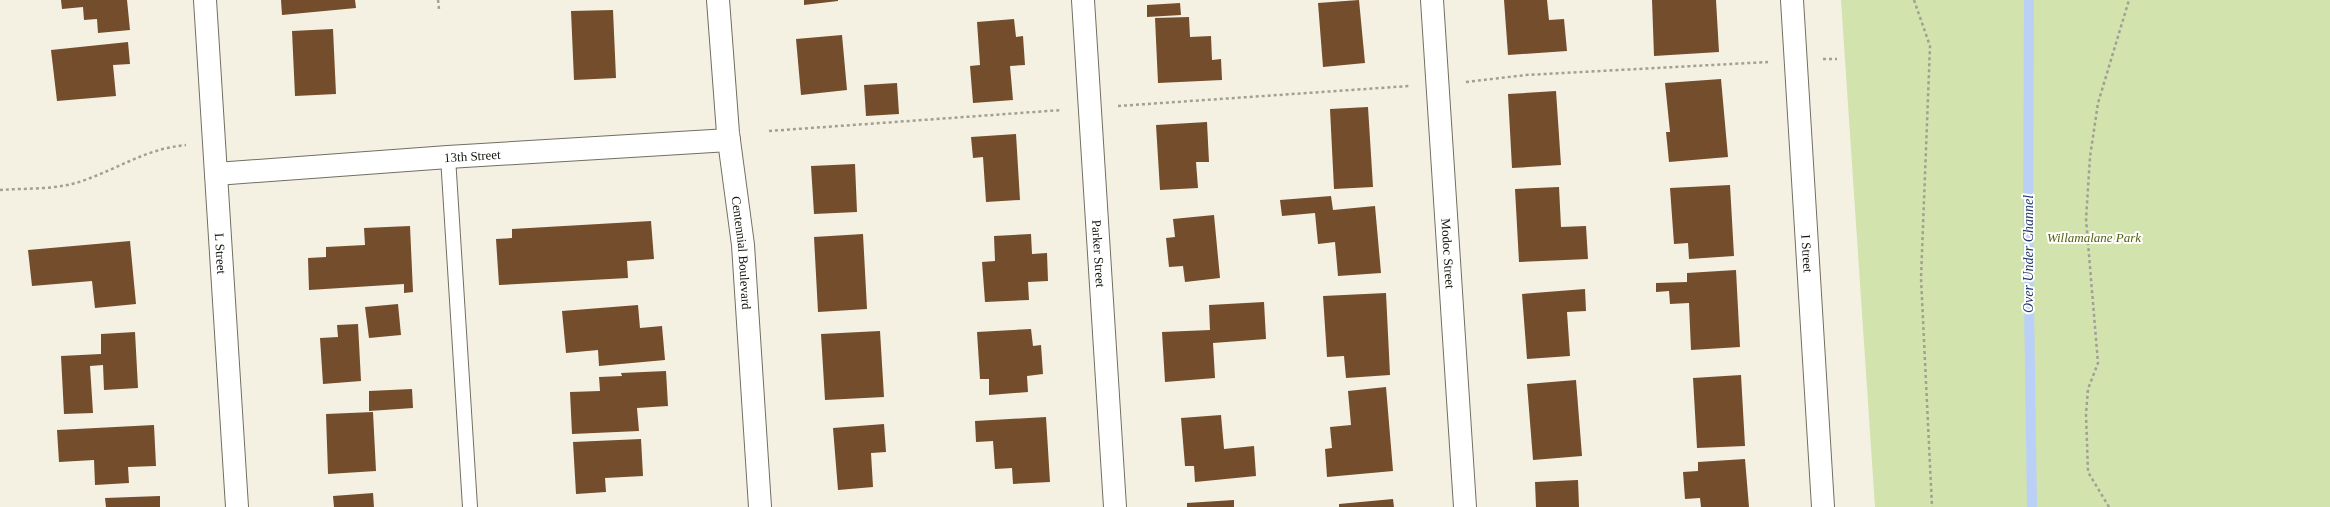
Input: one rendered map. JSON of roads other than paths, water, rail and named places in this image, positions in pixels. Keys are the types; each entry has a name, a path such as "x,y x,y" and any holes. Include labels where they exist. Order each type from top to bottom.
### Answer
{"street":[{"name":"L Street","path":"205,0 237,507"},
{"name":"Centennial Boulevard","path":"718,0 729,140 743,245 760,507"},
{"name":"Parker Street","path":"1083,0 1115,507"},
{"name":"Modoc Street","path":"1432,0 1465,507"},
{"name":"I Street","path":"1792,0 1823,507"},
{"name":"13th Street","path":"216,174 448,157 729,140"}],"lane":[{"path":"448,157 470,507"}],"waterway":[{"name":"Over Under Channel","path":"2029,0 2028,236 2032,507"}],"park label":[{"name":"Willamalane Park","path":"2094,237"}]}
